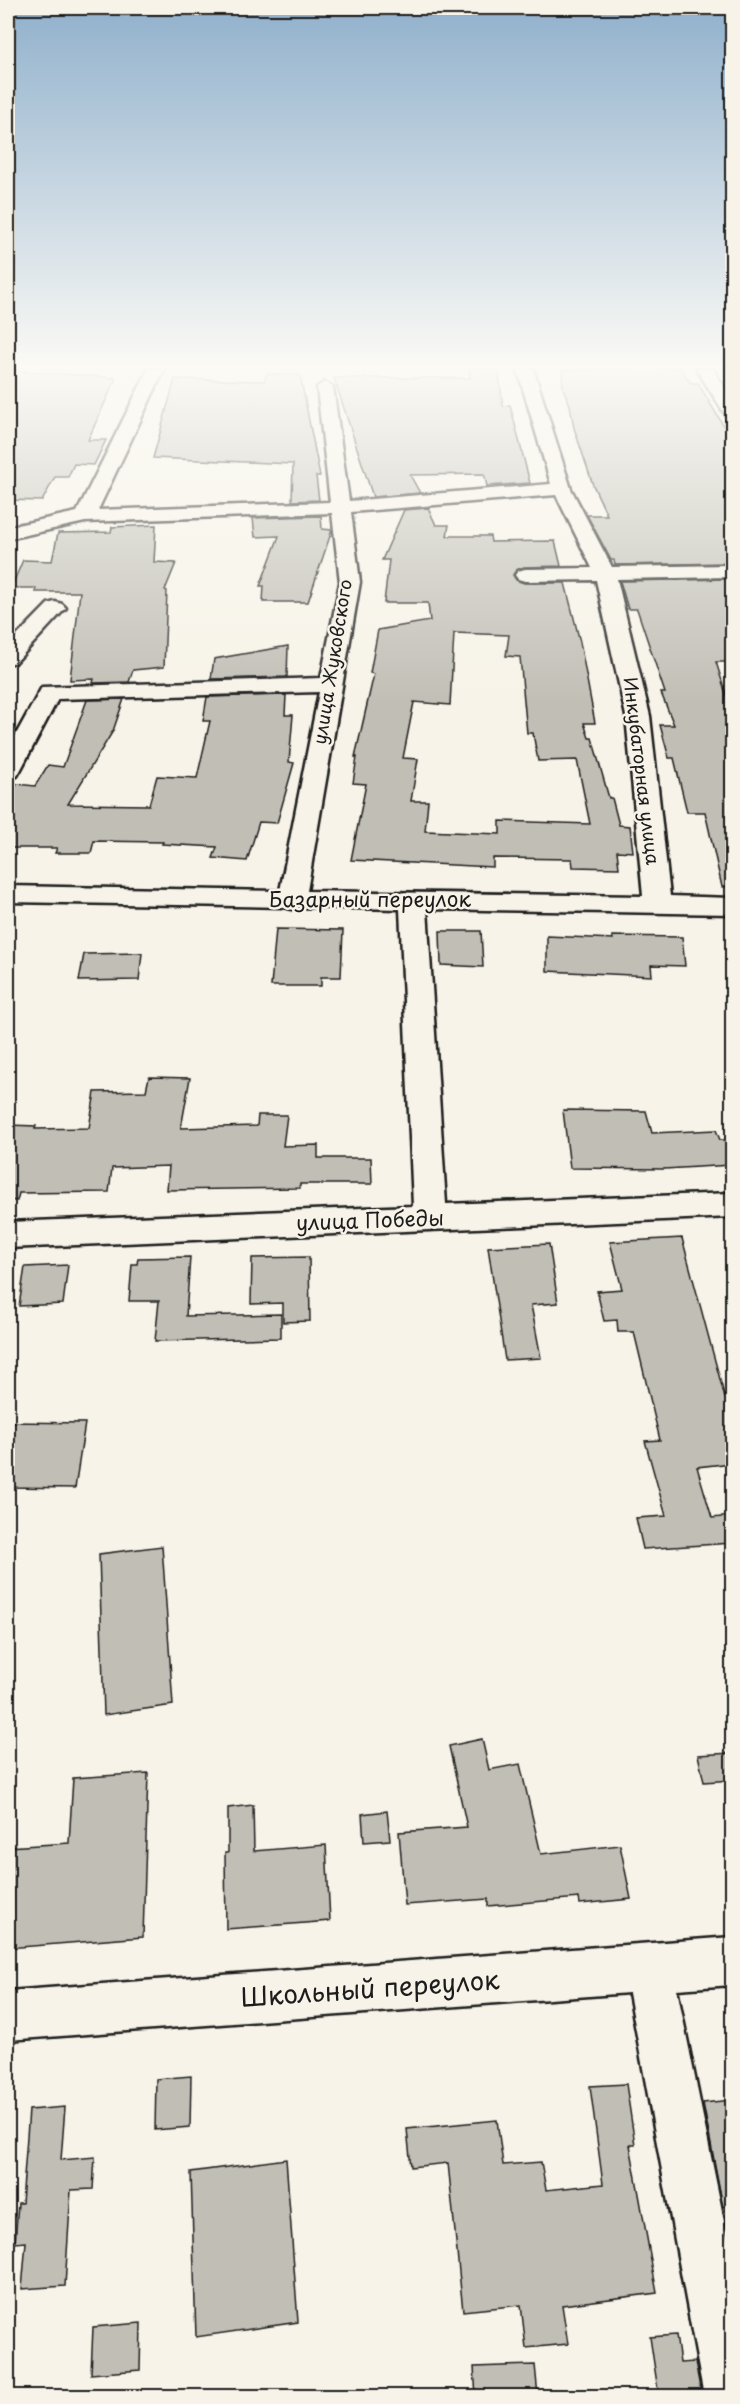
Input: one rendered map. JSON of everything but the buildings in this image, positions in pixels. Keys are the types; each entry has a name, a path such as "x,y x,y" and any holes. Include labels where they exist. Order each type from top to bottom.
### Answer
{"street":[{"path":"85,516 102,480"},
{"name":"улица Жуковского","path":"292,901 350,582 337,480"},
{"name":"Инкубаторная улица","path":"559,480 605,573 621,634 638,716 657,904"},
{"path":"8,533 85,516 340,507 562,489"},
{"path":"525,575 732,571"},
{"path":"8,657 56,608"},
{"path":"8,771 51,692 331,685"},
{"name":"Базарный переулок","path":"8,894 292,901 413,899 732,906"},
{"path":"413,899 430,1219"},
{"name":"улица Победы","path":"8,1235 732,1205"},
{"name":"Школьный переулок","path":"8,2016 732,1961"},
{"path":"649,1969 732,2397"}]}
